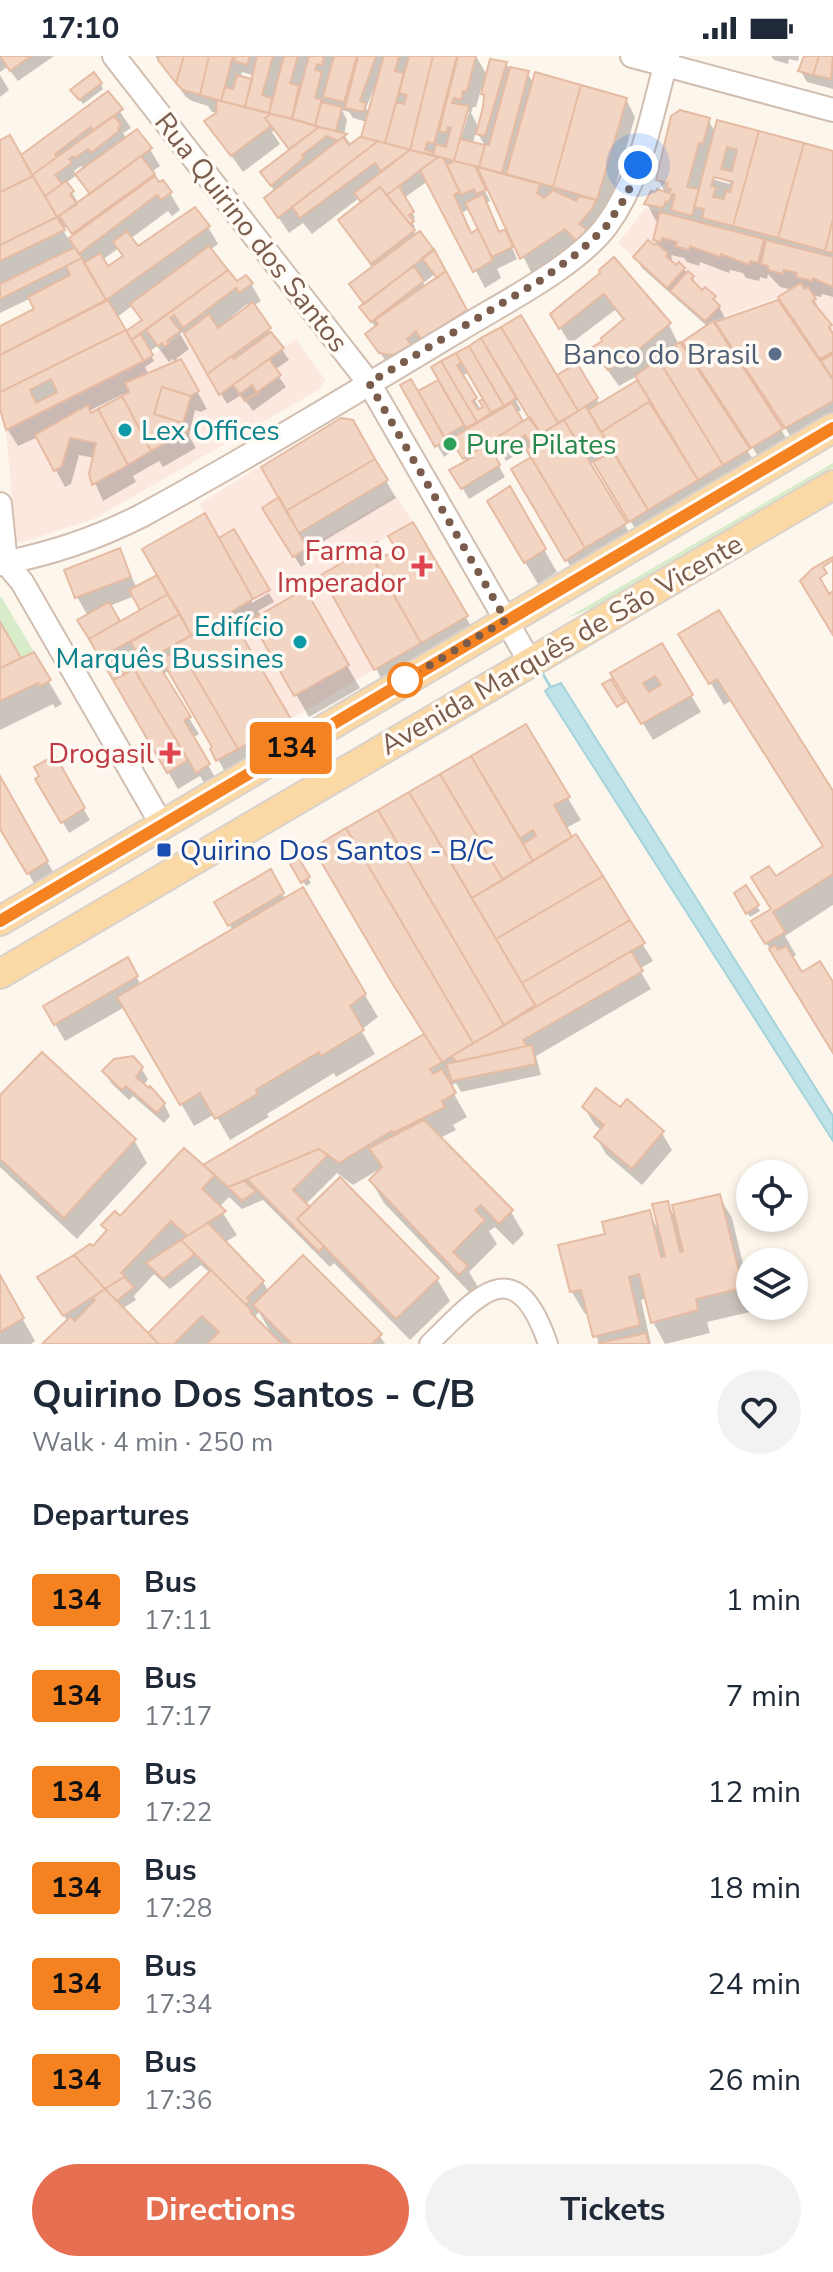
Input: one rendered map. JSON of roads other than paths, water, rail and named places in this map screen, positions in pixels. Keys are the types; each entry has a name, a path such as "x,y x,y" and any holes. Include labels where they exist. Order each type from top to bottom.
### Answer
{"main road":[{"name":"Avenida Marquês de São Vicente","path":"0,921 833,428"},
{"name":"Avenida Marquês de São Vicente","path":"0,974 833,485"}],"street":[{"name":"Rua Quirino dos Santos","path":"114,56 369,383 530,662"},
{"path":"632,56 667,60 833,110"},
{"path":"3,563 100,537 195,486 541,280 579,252 605,228 627,195 667,60"},
{"path":"0,504 3,563 22,582 162,825"},
{"path":"429,1344 471,1303 499,1288 510,1289 526,1299 548,1344"}],"water":[{"path":"375,386 551,687 561,683 833,1116 833,1141 545,691 550,687"}],"place":[{"name":"Banco do Brasil","path":"775,354"},
{"name":"Lex Offices","path":"125,430"},
{"name":"Pure Pilates","path":"450,444"},
{"name":"Farma o Imperador","path":"422,566"},
{"name":"Edifício Marquês Bussines","path":"300,642"},
{"name":"Drogasil","path":"170,753"},
{"name":"Quirino Dos Santos - B/C","path":"164,850"}]}
